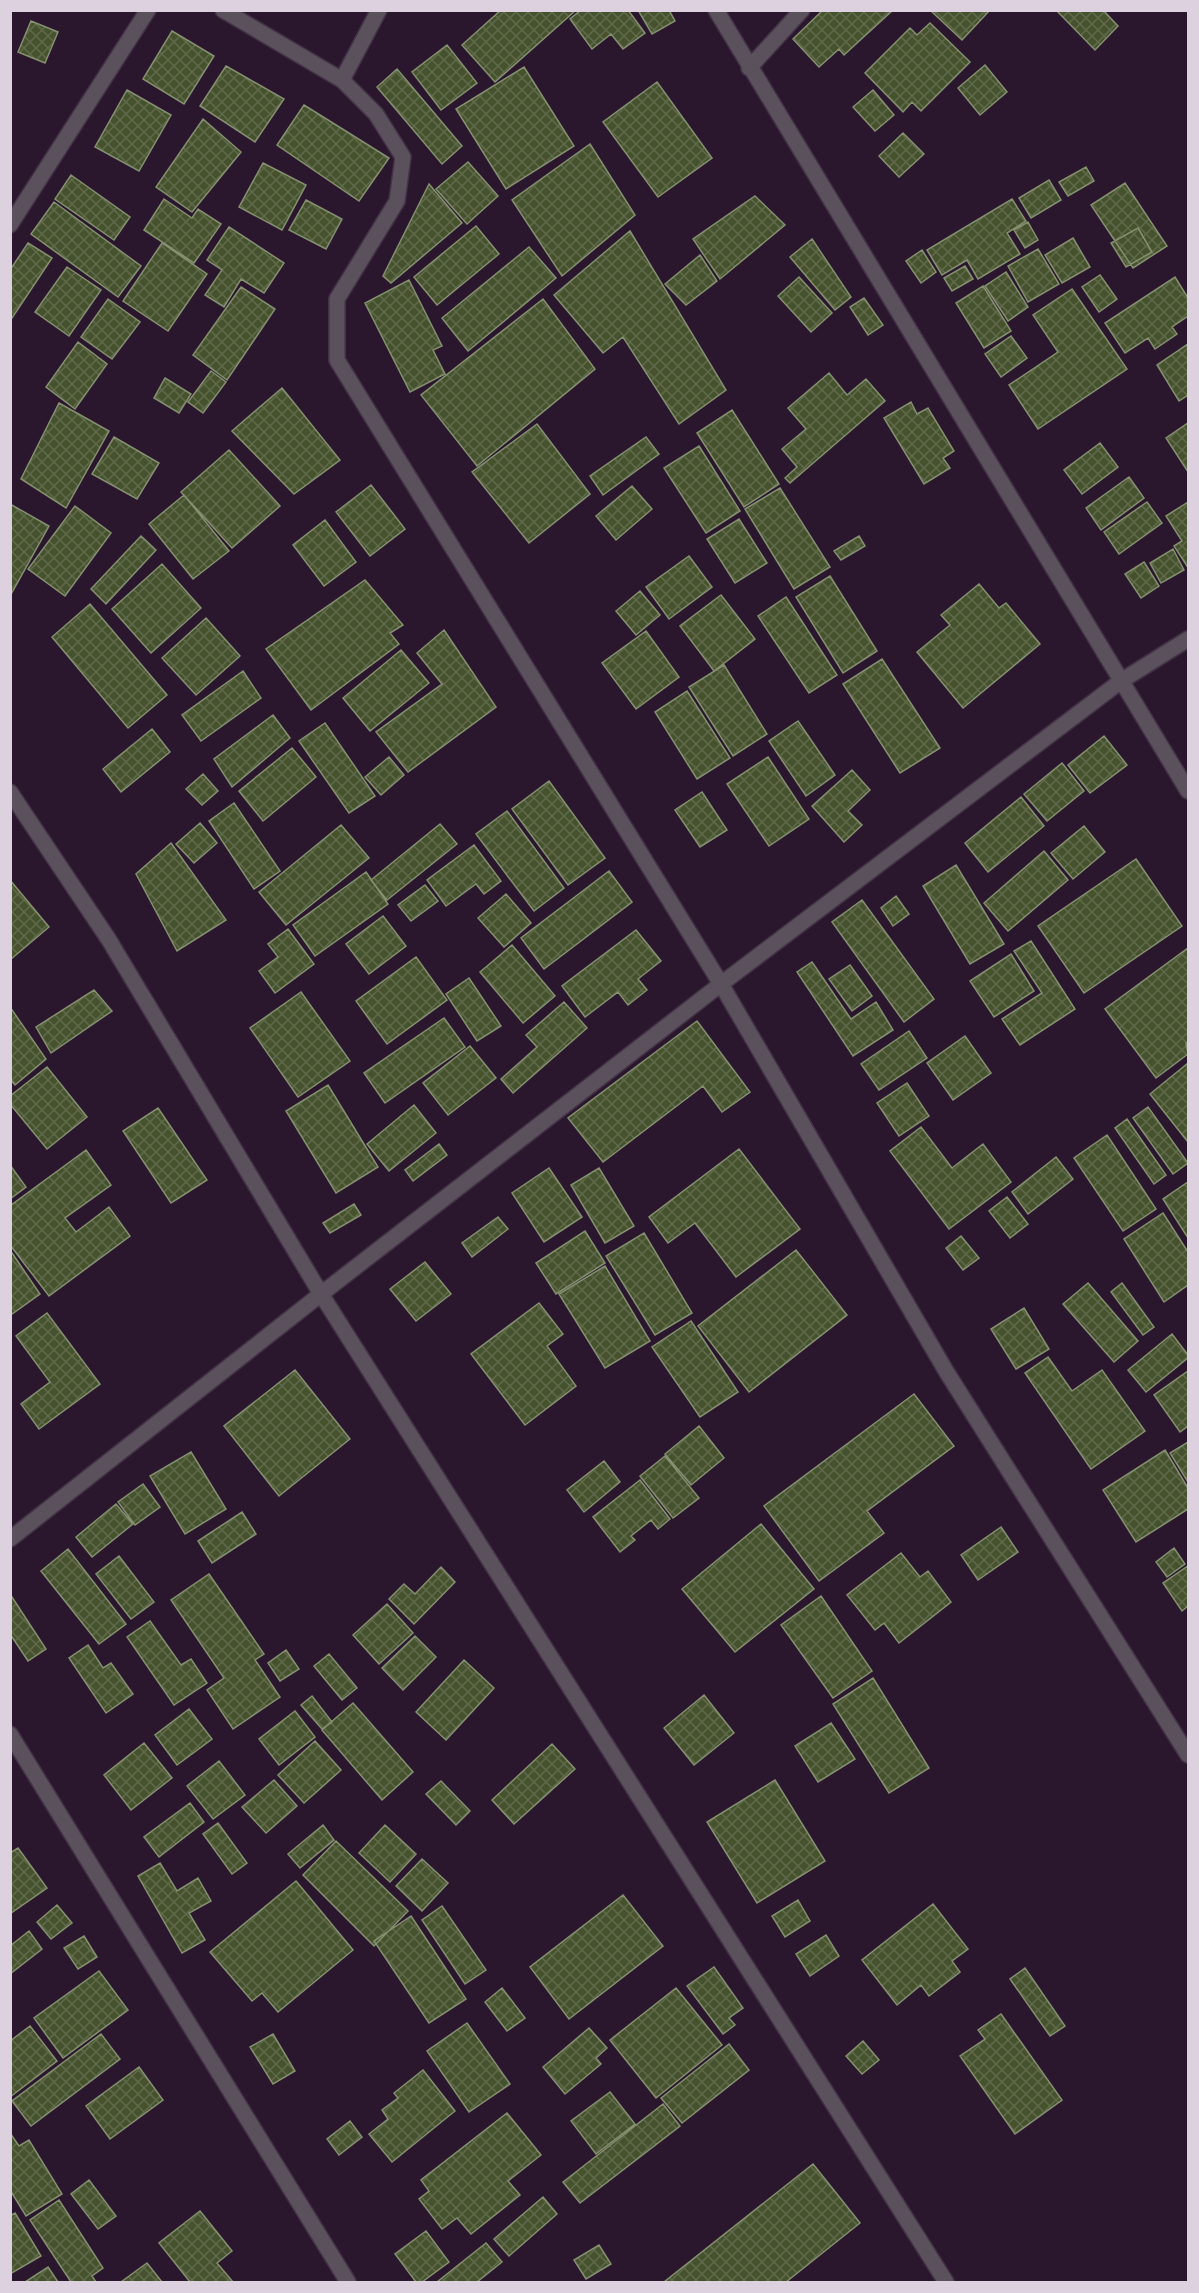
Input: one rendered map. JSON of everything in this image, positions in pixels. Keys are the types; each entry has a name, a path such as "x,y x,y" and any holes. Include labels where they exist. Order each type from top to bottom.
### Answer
{"street":[{"path":"10,225 148,10"},
{"path":"223,10 342,80 376,114 403,158 397,201 337,300 337,360 721,984 946,1371 1188,1755"},
{"path":"342,80 379,10"},
{"path":"716,10 1188,791"},
{"path":"749,68 802,10"},
{"path":"10,1539 721,984 1121,681 1188,639"},
{"path":"10,792 109,940 321,1294 946,2283"},
{"path":"10,1734 348,2283"}],"building":[{"path":"501,10 576,10 495,82 462,45"},
{"path":"581,10 628,10 645,33 623,49 611,34 592,49 570,19"},
{"path":"638,10 669,10 675,21 652,34"},
{"path":"823,10 893,10 844,55 839,49 819,67 793,39"},
{"path":"930,10 990,10 962,40"},
{"path":"1056,10 1103,10 1118,26 1095,50"},
{"path":"31,21 58,32 45,63 18,52"},
{"path":"930,23 970,62 921,111 912,102 903,112 865,73 910,28 917,35"},
{"path":"172,31 214,56 184,104 143,79"},
{"path":"447,45 477,83 441,110 412,72"},
{"path":"985,65 1007,92 980,115 958,88"},
{"path":"226,66 284,99 255,142 200,106"},
{"path":"524,67 574,146 506,189 456,109"},
{"path":"397,69 462,146 442,164 377,87"},
{"path":"657,82 712,158 658,197 603,122"},
{"path":"127,90 171,115 139,171 95,147"},
{"path":"873,90 894,115 875,131 853,107"},
{"path":"304,105 389,158 359,201 277,145"},
{"path":"203,119 241,152 192,212 156,187"},
{"path":"903,133 924,154 899,177 879,156"},
{"path":"590,144 635,215 562,276 512,200"},
{"path":"468,162 498,196 467,224 436,189"},
{"path":"263,163 306,185 282,230 239,207"},
{"path":"1086,167 1094,181 1068,196 1059,182"},
{"path":"71,175 130,217 114,240 55,199"},
{"path":"1049,180 1061,200 1031,218 1019,198"},
{"path":"1125,183 1167,246 1133,268 1091,205"},
{"path":"429,184 462,223 391,283 383,276"},
{"path":"755,196 785,225 720,279 693,239"},
{"path":"164,199 192,218 198,209 221,224 194,263 144,230"},
{"path":"1012,199 1026,221 1007,233 1020,254 978,279 967,260 942,275 927,250"},
{"path":"306,200 342,219 326,249 289,230"},
{"path":"54,202 141,266 118,297 31,234"},
{"path":"1028,222 1038,240 1025,248 1014,230"},
{"path":"476,226 499,254 437,305 414,277"},
{"path":"229,227 284,263 264,293 241,279 224,307 205,295 222,270 207,260"},
{"path":"1138,228 1152,252 1126,267 1111,243"},
{"path":"630,231 726,390 679,424 623,337 603,353 554,295"},
{"path":"1073,238 1090,267 1062,283 1045,255"},
{"path":"812,239 851,297 835,310 790,257"},
{"path":"28,243 52,258 10,321 10,270"},
{"path":"162,243 207,274 168,331 123,301"},
{"path":"529,247 556,278 468,351 442,318"},
{"path":"1038,249 1059,284 1028,302 1008,266"},
{"path":"922,250 936,272 921,283 906,261"},
{"path":"700,255 717,281 686,305 665,284"},
{"path":"965,266 973,279 952,291 944,278"},
{"path":"67,267 101,290 69,336 35,312"},
{"path":"1006,272 1028,307 1008,321 985,286"},
{"path":"1100,275 1117,299 1099,312 1082,287"},
{"path":"799,277 832,313 811,332 778,296"},
{"path":"1175,277 1188,298 1188,316 1172,327 1177,334 1155,349 1148,338 1125,353 1105,323"},
{"path":"409,280 442,346 433,350 445,374 410,392 365,303"},
{"path":"983,286 1011,331 984,348 956,303"},
{"path":"241,287 275,309 227,380 193,355"},
{"path":"1072,289 1127,369 1038,429 1009,385 1058,352 1033,315"},
{"path":"864,298 883,325 868,335 850,307"},
{"path":"108,299 140,322 112,359 81,337"},
{"path":"543,299 595,369 477,466 421,395"},
{"path":"1011,336 1027,358 1001,377 985,354"},
{"path":"78,342 107,364 75,409 46,387"},
{"path":"1188,344 1188,395 1179,401 1157,365"},
{"path":"211,371 226,382 203,413 188,402"},
{"path":"829,373 847,395 866,379 885,401 790,483 785,478 797,467 782,449 806,429 788,408"},
{"path":"165,378 191,394 179,413 154,398"},
{"path":"282,388 340,460 294,494 232,431"},
{"path":"911,402 917,414 928,408 954,451 943,458 950,468 924,484 884,418"},
{"path":"59,403 109,431 66,508 21,479"},
{"path":"732,410 779,484 744,507 697,433"},
{"path":"1188,423 1188,472 1166,438"},
{"path":"537,424 590,494 529,543 472,472"},
{"path":"114,437 159,463 137,499 92,474"},
{"path":"646,437 659,454 603,495 590,476"},
{"path":"1100,443 1118,467 1082,494 1064,470"},
{"path":"699,446 740,511 706,533 664,468"},
{"path":"229,450 280,506 232,548 181,492"},
{"path":"1129,477 1144,498 1101,530 1086,508"},
{"path":"371,485 405,529 370,556 336,512"},
{"path":"632,486 652,509 616,540 596,516"},
{"path":"780,488 830,567 794,589 745,509"},
{"path":"184,495 229,551 193,579 149,524"},
{"path":"1147,502 1162,523 1119,554 1104,532"},
{"path":"1188,502 1187,566 1174,546 1182,541 1166,516"},
{"path":"10,504 49,526 10,596"},
{"path":"75,506 111,533 65,596 28,569"},
{"path":"739,519 767,563 735,583 707,539"},
{"path":"325,520 356,562 324,586 293,545"},
{"path":"141,536 156,550 106,604 91,589"},
{"path":"859,536 865,546 841,560 834,551"},
{"path":"1173,549 1184,570 1161,583 1150,563"},
{"path":"689,556 712,587 669,619 646,587"},
{"path":"1144,562 1159,586 1141,598 1125,574"},
{"path":"162,564 201,608 151,653 112,609"},
{"path":"830,576 877,651 843,673 796,597"},
{"path":"365,580 403,625 390,633 399,644 311,710 266,649"},
{"path":"979,584 999,608 1006,603 1040,644 963,708 917,652 950,625 941,615"},
{"path":"640,591 660,615 636,635 616,611"},
{"path":"721,595 755,639 714,671 680,626"},
{"path":"786,597 837,675 809,693 758,616"},
{"path":"90,604 167,695 128,728 52,637"},
{"path":"206,618 240,656 196,695 162,658"},
{"path":"444,630 496,707 408,772 376,732 442,684 417,653"},
{"path":"646,631 679,677 636,709 602,663"},
{"path":"401,650 429,683 370,731 343,698"},
{"path":"882,659 940,748 900,773 843,684"},
{"path":"724,665 767,734 733,756 689,687"},
{"path":"243,671 261,698 201,741 182,715"},
{"path":"687,691 730,758 697,779 655,712"},
{"path":"273,715 290,738 232,787 214,759"},
{"path":"798,721 835,775 806,796 769,741"},
{"path":"325,723 375,796 349,813 299,741"},
{"path":"152,729 170,752 121,792 103,769"},
{"path":"1104,736 1127,765 1090,793 1068,765"},
{"path":"292,748 316,777 263,821 239,791"},
{"path":"389,757 404,775 381,795 365,777"},
{"path":"768,757 809,819 769,846 727,784"},
{"path":"1062,763 1084,791 1047,821 1024,794"},
{"path":"852,770 870,790 848,811 862,825 844,842 812,806"},
{"path":"203,774 218,791 202,805 186,789"},
{"path":"549,781 605,858 568,885 512,809"},
{"path":"702,792 727,830 700,847 675,810"},
{"path":"1021,797 1044,826 988,872 965,843"},
{"path":"234,803 280,871 254,889 209,821"},
{"path":"507,811 564,888 534,911 476,834"},
{"path":"200,823 217,843 194,863 176,844"},
{"path":"440,824 457,844 387,900 371,880"},
{"path":"341,825 369,858 286,925 259,892"},
{"path":"1084,826 1105,852 1073,879 1051,853"},
{"path":"171,843 226,920 177,951 136,874"},
{"path":"474,845 501,881 484,894 476,884 446,906 427,880"},
{"path":"1044,851 1068,880 1008,931 984,903"},
{"path":"1136,859 1182,926 1084,993 1038,926"},
{"path":"956,865 1004,944 970,964 923,886"},
{"path":"609,871 632,902 544,969 521,938"},
{"path":"366,872 388,904 315,956 293,925"},
{"path":"10,880 49,927 10,960"},
{"path":"425,885 438,901 411,921 398,905"},
{"path":"506,894 531,923 504,947 478,918"},
{"path":"896,896 909,914 893,926 881,908"},
{"path":"862,900 934,999 904,1022 832,922"},
{"path":"383,916 406,946 369,974 346,944"},
{"path":"288,929 314,964 275,993 259,971 278,957 268,944"},
{"path":"636,930 661,961 638,979 647,990 628,1005 618,992 585,1017 562,986"},
{"path":"1031,941 1075,1009 1020,1045 1002,1019 1042,993 1014,951"},
{"path":"512,945 555,996 523,1023 480,972"},
{"path":"1188,948 1188,1042 1186,1043 1188,1054 1156,1078 1105,1009"},
{"path":"1011,954 1034,991 994,1017 970,981"},
{"path":"416,957 447,1000 387,1044 356,1001"},
{"path":"812,962 851,1019 876,1002 893,1030 853,1056 797,972"},
{"path":"850,965 872,996 852,1011 829,979"},
{"path":"469,978 501,1026 477,1041 446,994"},
{"path":"94,990 112,1011 51,1053 36,1027"},
{"path":"301,992 350,1061 298,1097 250,1028"},
{"path":"564,1002 587,1028 513,1093 501,1079 537,1047 526,1035"},
{"path":"10,1007 46,1059 15,1085 10,1079"},
{"path":"444,1018 465,1047 385,1103 364,1073"},
{"path":"697,1021 750,1092 722,1112 703,1086 603,1162 568,1118"},
{"path":"909,1031 927,1058 879,1090 861,1064"},
{"path":"965,1036 991,1073 953,1100 927,1063"},
{"path":"470,1046 496,1078 448,1115 423,1083"},
{"path":"1188,1063 1188,1142 1150,1094"},
{"path":"47,1067 87,1117 47,1149 10,1104 10,1096"},
{"path":"907,1083 929,1116 899,1136 877,1103"},
{"path":"328,1085 378,1167 336,1193 286,1111"},
{"path":"414,1105 436,1133 389,1171 367,1144"},
{"path":"1148,1107 1188,1163 1173,1174 1133,1118"},
{"path":"158,1108 207,1180 171,1203 123,1131"},
{"path":"1127,1119 1166,1175 1154,1184 1115,1128"},
{"path":"921,1127 952,1168 983,1144 1011,1182 949,1229 890,1151"},
{"path":"1107,1135 1156,1209 1123,1231 1074,1158"},
{"path":"439,1144 447,1155 413,1181 405,1170"},
{"path":"739,1149 800,1229 736,1277 695,1223 668,1243 649,1217"},
{"path":"86,1150 111,1185 65,1218 76,1232 109,1207 130,1236 49,1296 10,1245 10,1206"},
{"path":"1056,1157 1073,1179 1028,1214 1012,1192"},
{"path":"10,1165 26,1187 10,1199"},
{"path":"549,1168 582,1217 544,1242 512,1193"},
{"path":"599,1168 634,1226 605,1243 571,1185"},
{"path":"1188,1182 1188,1238 1163,1199"},
{"path":"1007,1197 1028,1224 1010,1238 989,1211"},
{"path":"354,1204 361,1215 330,1233 323,1223"},
{"path":"1163,1213 1188,1252 1188,1285 1164,1302 1124,1239"},
{"path":"498,1217 508,1229 472,1257 462,1243"},
{"path":"585,1231 605,1263 556,1294 536,1263"},
{"path":"644,1233 692,1313 655,1335 606,1256"},
{"path":"961,1236 979,1258 963,1270 946,1248"},
{"path":"10,1250 40,1294 12,1314 10,1312"},
{"path":"796,1250 847,1315 749,1392 698,1326"},
{"path":"425,1262 451,1294 416,1321 390,1289"},
{"path":"605,1266 650,1341 605,1368 559,1294"},
{"path":"1088,1283 1138,1341 1114,1362 1063,1304"},
{"path":"1122,1283 1154,1327 1143,1335 1111,1292"},
{"path":"539,1303 563,1334 547,1346 576,1386 525,1425 471,1354"},
{"path":"1024,1308 1049,1349 1016,1369 991,1329"},
{"path":"47,1313 100,1384 39,1429 21,1404 50,1382 16,1336"},
{"path":"691,1321 738,1392 700,1417 652,1347"},
{"path":"1172,1334 1188,1358 1146,1392 1128,1370"},
{"path":"1048,1357 1072,1391 1102,1370 1145,1431 1091,1469 1025,1373"},
{"path":"295,1370 350,1439 279,1496 224,1426"},
{"path":"1188,1371 1188,1426 1180,1432 1154,1395"},
{"path":"914,1394 954,1446 867,1511 884,1533 819,1581 764,1506"},
{"path":"699,1426 724,1458 691,1485 665,1454"},
{"path":"1188,1442 1188,1482 1170,1453"},
{"path":"1165,1450 1188,1488 1188,1509 1136,1542 1103,1490"},
{"path":"191,1452 226,1509 185,1534 150,1476"},
{"path":"665,1456 699,1498 673,1518 640,1476"},
{"path":"604,1461 620,1482 584,1512 567,1490"},
{"path":"640,1480 670,1519 658,1529 651,1520 631,1536 635,1540 620,1552 593,1517"},
{"path":"143,1484 160,1507 135,1525 118,1502"},
{"path":"116,1504 133,1524 92,1557 76,1537"},
{"path":"242,1512 256,1534 212,1563 198,1541"},
{"path":"761,1524 814,1589 735,1652 682,1589"},
{"path":"1001,1527 1018,1552 978,1580 961,1555"},
{"path":"1174,1548 1185,1564 1167,1577 1156,1562"},
{"path":"68,1549 126,1624 99,1644 41,1571"},
{"path":"901,1553 920,1577 928,1571 951,1602 899,1643 884,1623 875,1630 847,1595"},
{"path":"119,1556 154,1602 131,1619 96,1574"},
{"path":"1188,1566 1188,1606 1182,1611 1163,1583"},
{"path":"441,1567 455,1582 414,1624 389,1599 404,1584 415,1594"},
{"path":"209,1574 264,1654 255,1660 280,1697 233,1729 207,1690 224,1678 171,1600"},
{"path":"10,1594 46,1649 28,1661 10,1634"},
{"path":"821,1596 872,1671 833,1698 781,1625"},
{"path":"387,1604 413,1633 379,1664 353,1635"},
{"path":"150,1621 181,1665 191,1659 207,1683 174,1705 127,1637"},
{"path":"415,1636 436,1657 403,1690 382,1668"},
{"path":"88,1645 103,1668 111,1663 133,1694 106,1713 69,1658"},
{"path":"286,1650 299,1669 280,1681 268,1663"},
{"path":"329,1654 357,1688 342,1700 314,1666"},
{"path":"464,1660 494,1688 446,1740 416,1712"},
{"path":"873,1678 929,1768 889,1793 833,1704"},
{"path":"704,1695 734,1733 694,1765 664,1728"},
{"path":"312,1696 332,1722 322,1729 301,1705"},
{"path":"353,1703 413,1772 382,1800 322,1730"},
{"path":"189,1709 212,1739 177,1765 155,1735"},
{"path":"295,1711 315,1737 279,1765 259,1739"},
{"path":"831,1723 855,1759 818,1782 795,1746"},
{"path":"315,1741 341,1770 304,1803 278,1775"},
{"path":"144,1743 172,1778 131,1810 104,1775"},
{"path":"552,1744 575,1769 514,1824 492,1800"},
{"path":"219,1761 245,1795 213,1819 187,1786"},
{"path":"274,1780 297,1806 266,1833 242,1807"},
{"path":"775,1780 825,1861 757,1903 707,1822"},
{"path":"441,1781 470,1811 456,1825 426,1794"},
{"path":"190,1803 204,1822 159,1857 144,1837"},
{"path":"218,1823 247,1863 232,1874 203,1834"},
{"path":"323,1825 334,1840 300,1868 288,1854"},
{"path":"385,1825 416,1854 390,1882 359,1853"},
{"path":"336,1841 408,1911 374,1946 303,1875"},
{"path":"18,1848 47,1888 11,1913 10,1853"},
{"path":"422,1859 448,1883 422,1911 396,1886"},
{"path":"160,1863 177,1891 198,1878 211,1901 189,1913 205,1940 182,1953 138,1876"},
{"path":"296,1881 353,1950 278,2012 262,1993 252,2001 210,1952"},
{"path":"623,1895 663,1946 569,2019 530,1967"},
{"path":"798,1900 810,1921 785,1937 772,1916"},
{"path":"933,1904 968,1949 952,1961 960,1972 929,1996 921,1985 897,2005 862,1960"},
{"path":"57,1905 72,1923 51,1939 37,1922"},
{"path":"442,1906 486,1970 465,1984 422,1920"},
{"path":"411,1916 466,1999 429,2023 374,1941"},
{"path":"29,1931 42,1949 10,1974 10,1946"},
{"path":"826,1935 839,1956 810,1976 796,1954"},
{"path":"84,1936 97,1957 78,1969 64,1948"},
{"path":"714,1967 743,2008 729,2018 735,2025 723,2034 687,1986"},
{"path":"1025,1968 1065,2026 1050,2036 1010,1979"},
{"path":"99,1971 128,2010 63,2058 34,2018"},
{"path":"502,1988 525,2018 507,2031 485,2002"},
{"path":"676,1988 722,2045 656,2098 610,2040"},
{"path":"1001,2014 1062,2100 1015,2134 960,2056 985,2039 978,2030"},
{"path":"467,2023 510,2084 469,2112 427,2051"},
{"path":"30,2026 57,2061 10,2097 10,2041"},
{"path":"589,2028 607,2048 596,2058 601,2064 565,2094 543,2067"},
{"path":"101,2034 120,2059 31,2126 12,2101"},
{"path":"273,2034 295,2071 273,2084 250,2047"},
{"path":"863,2041 879,2060 862,2074 846,2056"},
{"path":"729,2044 749,2070 682,2123 661,2098"},
{"path":"139,2067 163,2100 110,2139 86,2106"},
{"path":"423,2070 455,2111 392,2162 369,2134 388,2119 382,2110 398,2098 394,2093"},
{"path":"610,2092 635,2124 596,2154 571,2121"},
{"path":"663,2104 680,2126 580,2203 563,2182"},
{"path":"507,2113 541,2155 508,2181 520,2195 471,2234 457,2218 442,2229 419,2199 429,2191 421,2180"},
{"path":"350,2121 362,2137 339,2155 327,2139"},
{"path":"10,2133 19,2146 29,2140 62,2194 26,2216 10,2190"},
{"path":"813,2164 860,2223 786,2282 664,2282"},
{"path":"89,2180 116,2216 98,2229 71,2194"},
{"path":"543,2197 557,2214 509,2256 494,2239"},
{"path":"59,2200 103,2268 92,2276 96,2282 71,2282 30,2220"},
{"path":"200,2211 232,2251 217,2263 233,2282 190,2282 159,2243"},
{"path":"15,2213 41,2256 10,2274 10,2216"},
{"path":"426,2231 449,2262 422,2282 416,2282 395,2254"},
{"path":"486,2243 502,2262 477,2282 437,2282"},
{"path":"599,2245 611,2264 586,2279 574,2260"},
{"path":"147,2263 162,2282 121,2282"},
{"path":"48,2267 58,2282 25,2282"}]}
